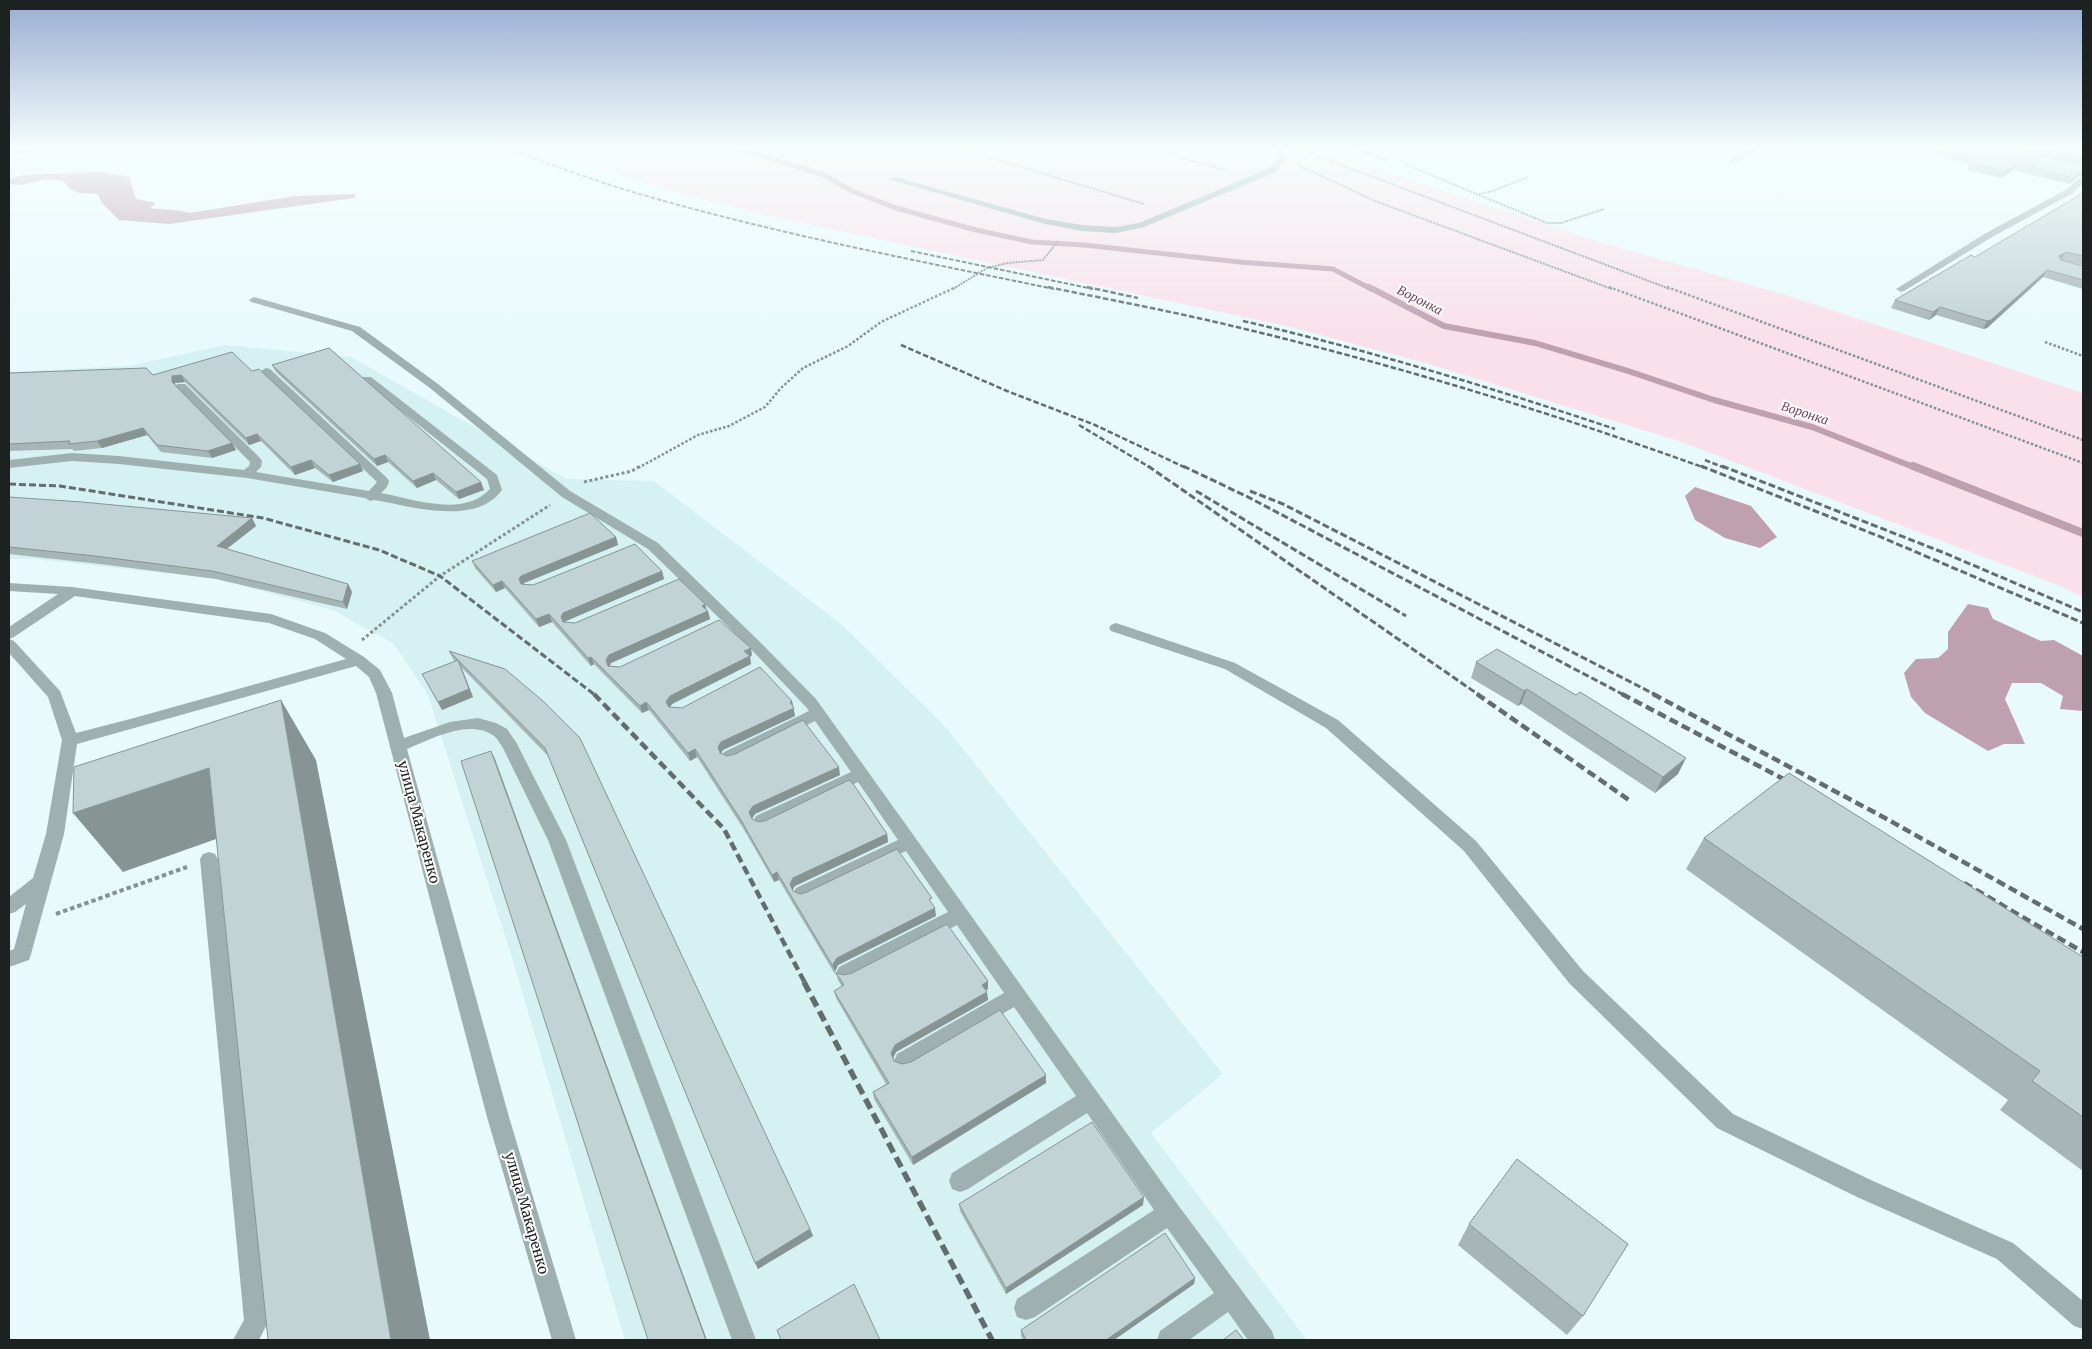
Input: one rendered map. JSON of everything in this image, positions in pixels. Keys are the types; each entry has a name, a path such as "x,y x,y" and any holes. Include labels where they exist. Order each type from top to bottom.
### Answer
{"street":[{"path":"1005,210 1045,221 1082,228 1123,229 1141,225 1179,211"},
{"path":"1901,289 2036,210"},
{"path":"254,300 356,329 434,386 566,494 653,546 811,703 1170,1213 1262,1340"},
{"path":"266,371 383,481 381,486 370,497"},
{"path":"9,464 72,457 119,460 247,474 370,497 449,509 488,499 496,490 493,478 367,378"},
{"path":"181,386 256,461 255,467 247,474"},
{"path":"625,548 642,541"},
{"path":"668,585 685,577"},
{"name":"улица Макаренко","path":"9,587 72,591 271,619 320,636 375,674 384,693 498,1117 564,1340"},
{"path":"9,634 72,591"},
{"path":"710,626 727,618"},
{"path":"1116,628 1230,666 1332,724 1470,846 1576,977 1724,1121 1865,1189 2005,1251 2083,1317"},
{"path":"9,644 55,695 70,740 55,834 32,922 22,954 9,959"},
{"path":"70,740 134,724 353,657"},
{"path":"754,670 771,662"},
{"path":"730,756 818,713"},
{"path":"398,746 465,723 479,723 500,732 510,746 557,840 744,1340"},
{"path":"762,821 860,774"},
{"path":"802,894 909,842"},
{"path":"209,859 256,1322 245,1340"},
{"path":"9,908 41,882"},
{"path":"846,973 960,914"},
{"path":"904,1061 1017,995"},
{"path":"960,1181 1090,1099"},
{"path":"1026,1308 1170,1213"},
{"path":"1169,1340 1229,1296"}],"path":[{"path":"1174,210 1179,211"},
{"path":"1399,210 2083,463"},
{"path":"1461,210 2083,440"},
{"path":"1516,210 1547,223 1561,223 1598,210"},
{"path":"353,657 440,576 583,482 632,471 698,435 729,426 765,407 781,388 803,368 848,346 881,322 957,287 967,278 999,263 1043,260 1058,240"},
{"path":"2045,342 2083,356"},
{"path":"32,922 209,859"}],"shaded area":[{"path":"109,210 174,210 190,213 209,210 269,210 169,224 119,220"},
{"path":"745,210 1502,210 1599,242 1783,294 2083,393 2083,597 2060,586 1679,441 1425,363 1291,327"},
{"path":"225,345 351,357 566,479 654,481 841,624 943,724 1223,1074 1151,1133 1307,1340 625,1340 513,961 428,695 394,644 333,610 212,578 34,559 9,559 9,372 130,366"},
{"path":"1695,487 1751,506 1777,537 1760,548 1725,538 1695,520 1685,496"},
{"path":"1968,604 1988,608 1993,619 2041,641 2054,640 2083,656 2083,711 2060,709 2063,696 2041,683 2012,683 2005,699 2025,744 2004,744 1988,751 1925,713 1911,697 1904,673 1916,659 1938,658 1948,649 1948,632"}],"building":[{"path":"2054,210 2083,210 2083,256 2066,252 2059,256 2061,260 2083,266 2083,280 2047,270 1991,320 1987,321 1940,307 1933,312 1895,300 1971,255 1975,257"},
{"path":"329,348 481,482 456,492 433,473 413,481 385,455 374,459 272,365"},
{"path":"232,352 252,371 259,369 360,464 329,475 311,460 291,467 257,434 246,438 181,375 172,376 172,382 232,443 208,451 157,445 143,428 97,441 69,444 70,441 9,444 9,373 146,368 153,375"},
{"path":"9,497 252,518 217,546 348,584 343,602 212,571 9,547"},
{"path":"590,513 616,537 521,576 519,579 521,584 533,585 635,544 662,571 563,613 561,617 563,622 575,623 679,579 705,604 702,606 708,611 609,655 606,660 608,666 620,667 719,620 751,648 744,651 750,656 670,696 666,702 669,707 682,708 760,667 792,701 790,702 794,708 721,742 718,747 720,753 727,756 735,754 803,720 839,767 753,806 749,812 752,819 759,822 767,820 849,780 887,834 793,878 790,884 793,891 800,894 807,892 897,849 932,898 929,899 935,908 837,958 833,964 834,968 777,872 772,875 741,820 695,749 688,753 646,702 640,706 591,657 588,658 549,614 536,619 502,581 493,585 472,561"},
{"path":"1497,649 1576,695 1580,692 1686,758 1663,777 1527,689 1524,691 1476,662"},
{"path":"449,651 505,669 543,701 580,738 810,1229 755,1263 545,748"},
{"path":"458,660 469,689 438,702 422,674"},
{"path":"281,700 391,1340 268,1340 209,768 73,813 74,767"},
{"path":"491,751 706,1340 648,1340 461,761"},
{"path":"1789,773 2083,957 2083,1117 2032,1081 2040,1071 1704,838"},
{"path":"947,924 988,981 982,985 987,992 895,1045 891,1053 894,1061 902,1064 911,1062 1000,1010 1046,1075 912,1157 873,1092 889,1083 834,991 844,985 836,973 844,975 852,973"},
{"path":"1092,1122 1144,1197 1006,1288 959,1204"},
{"path":"1517,1159 1628,1244 1583,1316 1469,1224"},
{"path":"1165,1233 1195,1278 1106,1340 1026,1340 1021,1330"},
{"path":"854,1284 880,1340 781,1340 777,1330"},
{"path":"1236,1330 1244,1340 1223,1340"}],"waterway":[{"name":"Воронка","path":"903,210 976,230 1032,242 1084,245 1240,262 1333,269 1371,289"},
{"name":"Воронка","path":"1369,287 1444,326 1535,343 1628,371 1714,400 1812,427 1916,468"},
{"name":"Воронка","path":"1913,466 2083,533"}],"railway":[{"path":"696,210 851,247 1054,289"},
{"path":"911,251 1093,289"},
{"path":"1048,287 1207,320 1396,368 1582,425 1705,468"},
{"path":"1087,287 1138,298"},
{"path":"1243,321 1337,344 1430,370 1615,429"},
{"path":"901,345 1007,391 1095,425 1186,468"},
{"path":"1079,425 1150,468"},
{"path":"1705,460 1725,468"},
{"path":"1183,466 1248,497 1624,695"},
{"path":"1701,466 1876,535 2083,623"},
{"path":"1722,466 1942,552 2083,612"},
{"path":"1150,468 1479,695"},
{"path":"9,484 60,486 263,518 379,550 440,576 595,695"},
{"path":"1196,491 1406,616"},
{"path":"1250,491 1283,504 1656,695"},
{"path":"1477,694 1629,800"},
{"path":"1622,694 1793,784"},
{"path":"1653,694 1885,818 2083,929"},
{"path":"595,695 724,829 805,983"},
{"path":"1964,883 2083,952"},
{"path":"804,982 992,1340"}]}
